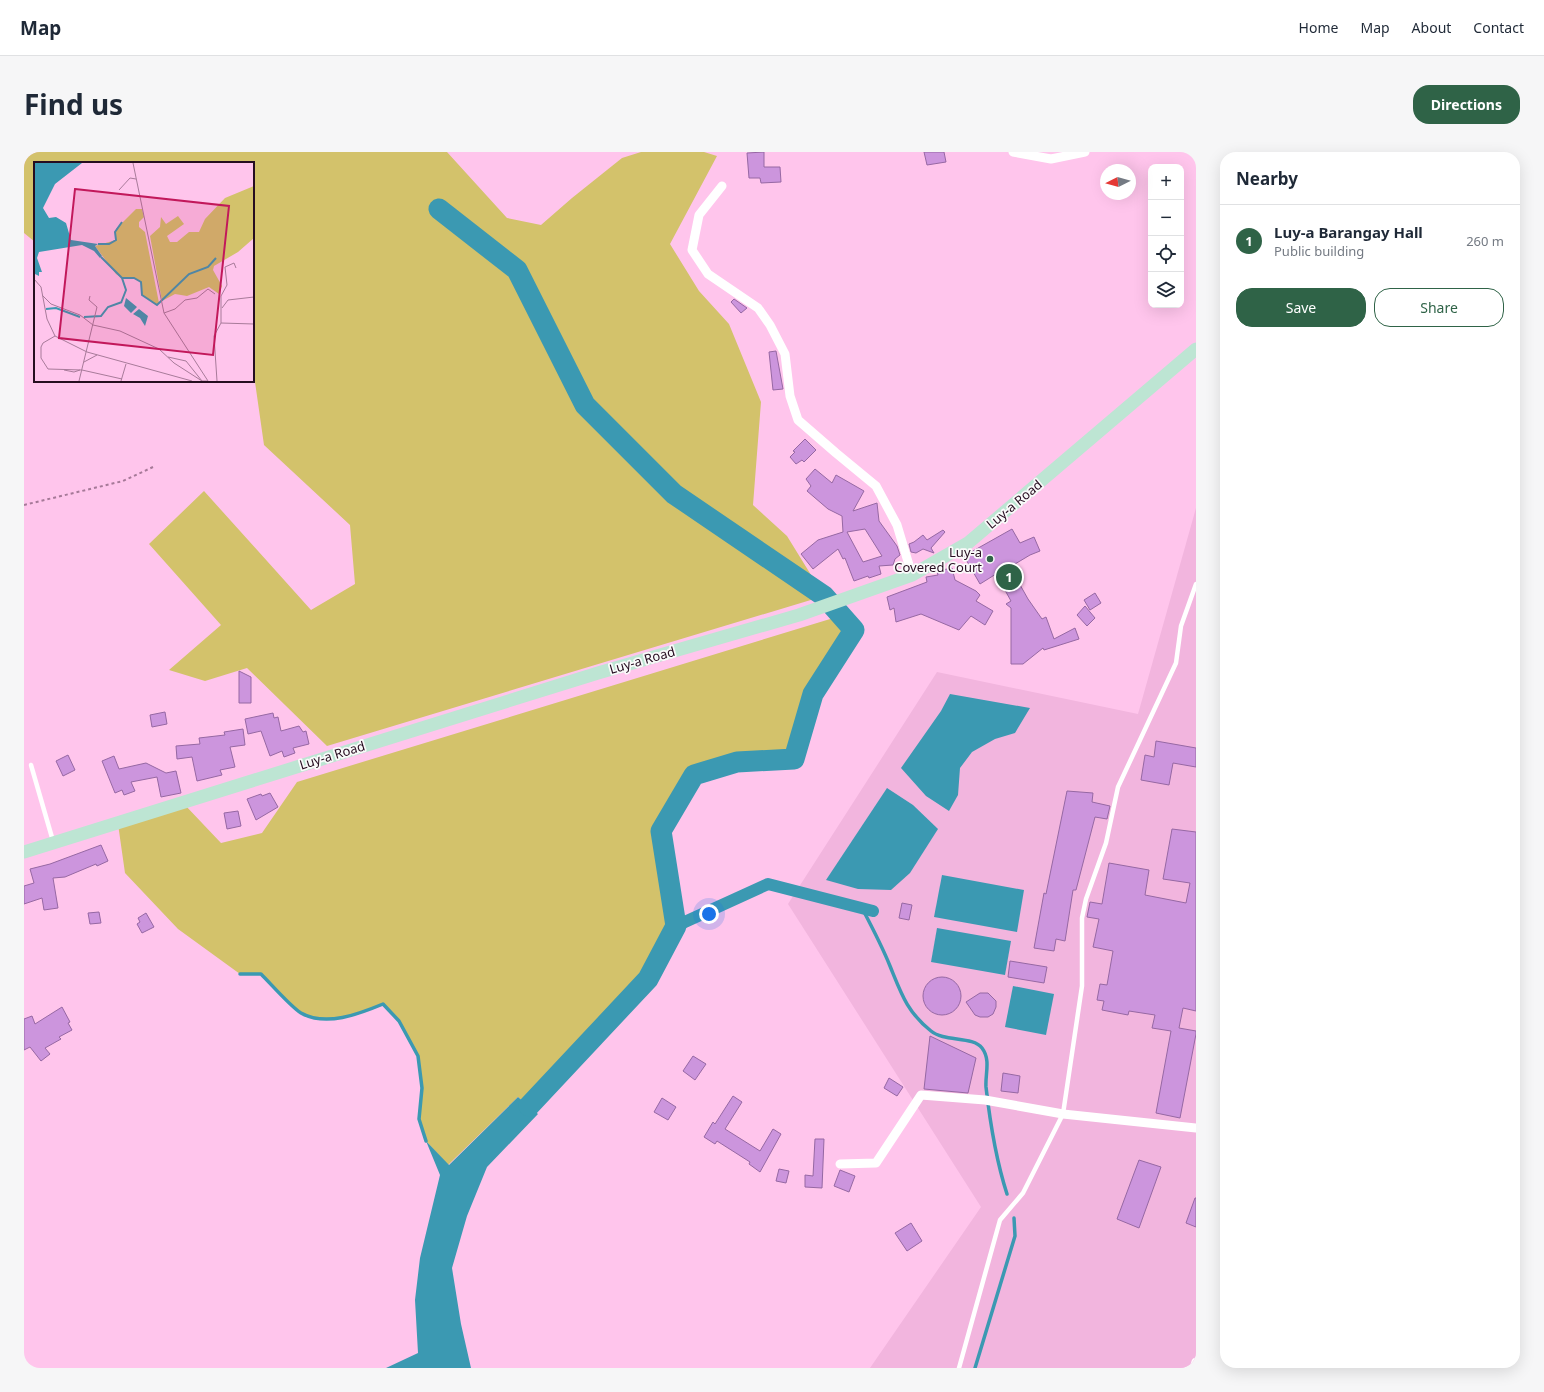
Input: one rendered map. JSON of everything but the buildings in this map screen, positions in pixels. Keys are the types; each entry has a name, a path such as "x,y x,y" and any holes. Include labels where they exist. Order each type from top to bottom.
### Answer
{"main road":[{"name":"Luy-a Road","path":"24,852 598,673 799,615 912,574 968,543 1196,350"}],"street":[{"path":"1013,152 1052,159 1085,152"},
{"path":"722,186 699,215 692,250 708,274 758,308 770,325 785,354 790,396 798,420 876,486 897,525 912,574"},
{"path":"840,1164 876,1163 921,1095 985,1100 1063,1114 1196,1128"},
{"path":"1194,1368 1196,1362"}],"lane":[{"path":"959,1368 1000,1220 1023,1193 1063,1114 1082,986 1082,918 1086,899 1106,843 1118,787 1176,663 1181,626 1196,584"},
{"path":"31,765 54,843"}],"path":[{"path":"24,504 123,482 153,468"}],"shaded area":[{"path":"24,152 447,152 507,218 541,225 622,158 641,152 704,152 717,156 670,244 699,291 729,324 761,402 753,505 787,536 824,596 327,746 247,668 205,681 169,670 221,625 149,544 204,491 311,610 355,584 350,525 264,445 254,375 254,162 34,162 34,241 24,233"},
{"path":"1196,508 1196,1368 870,1368 981,1207 788,904 937,672 1138,714"},
{"path":"840,616 854,630 813,694 794,759 737,762 694,775 661,831 676,926 648,979 529,1106 518,1097 448,1165 426,1141 419,1119 422,1088 418,1056 399,1021 384,1005 342,1018 332,1019 321,1019 301,1013 261,975 240,974 178,929 125,873 118,824 184,804 221,843 262,833 297,782"}],"water":[{"path":"950,694 1030,708 1015,733 995,739 972,752 960,768 958,795 949,811 926,796 901,768 941,711"},
{"path":"887,788 913,805 938,829 910,873 891,890 858,889 826,880"},
{"path":"942,875 1024,890 1017,932 934,917"},
{"path":"937,928 1011,941 1005,975 931,962"},
{"path":"1013,986 1054,994 1046,1035 1005,1027"},
{"path":"518,1097 538,1114 487,1167 467,1216 452,1268 461,1324 471,1368 386,1368 418,1353 415,1300 420,1258 440,1175 426,1141 449,1165"}],"waterway":[{"path":"439,209 517,270 585,405 674,494 824,596 854,630 813,694 794,759 737,762 694,775 661,831 676,926 648,979 529,1106"},
{"path":"676,926 768,884 873,911"},
{"path":"862,908 884,951 901,993 916,1017 931,1031 943,1037 965,1040 978,1044 985,1053 987,1062 986,1087 992,1127 1007,1194"},
{"path":"240,974 261,974 297,1010 311,1017 321,1019 342,1018 364,1012 383,1004 399,1021 418,1056 422,1088 419,1119 426,1141"},
{"path":"975,1368 1015,1236 1014,1218"}],"place":[{"name":"Luy-a Covered Court","path":"990,559"},
{"name":"Luy-a Barangay Hall","path":"1009,577"}]}
